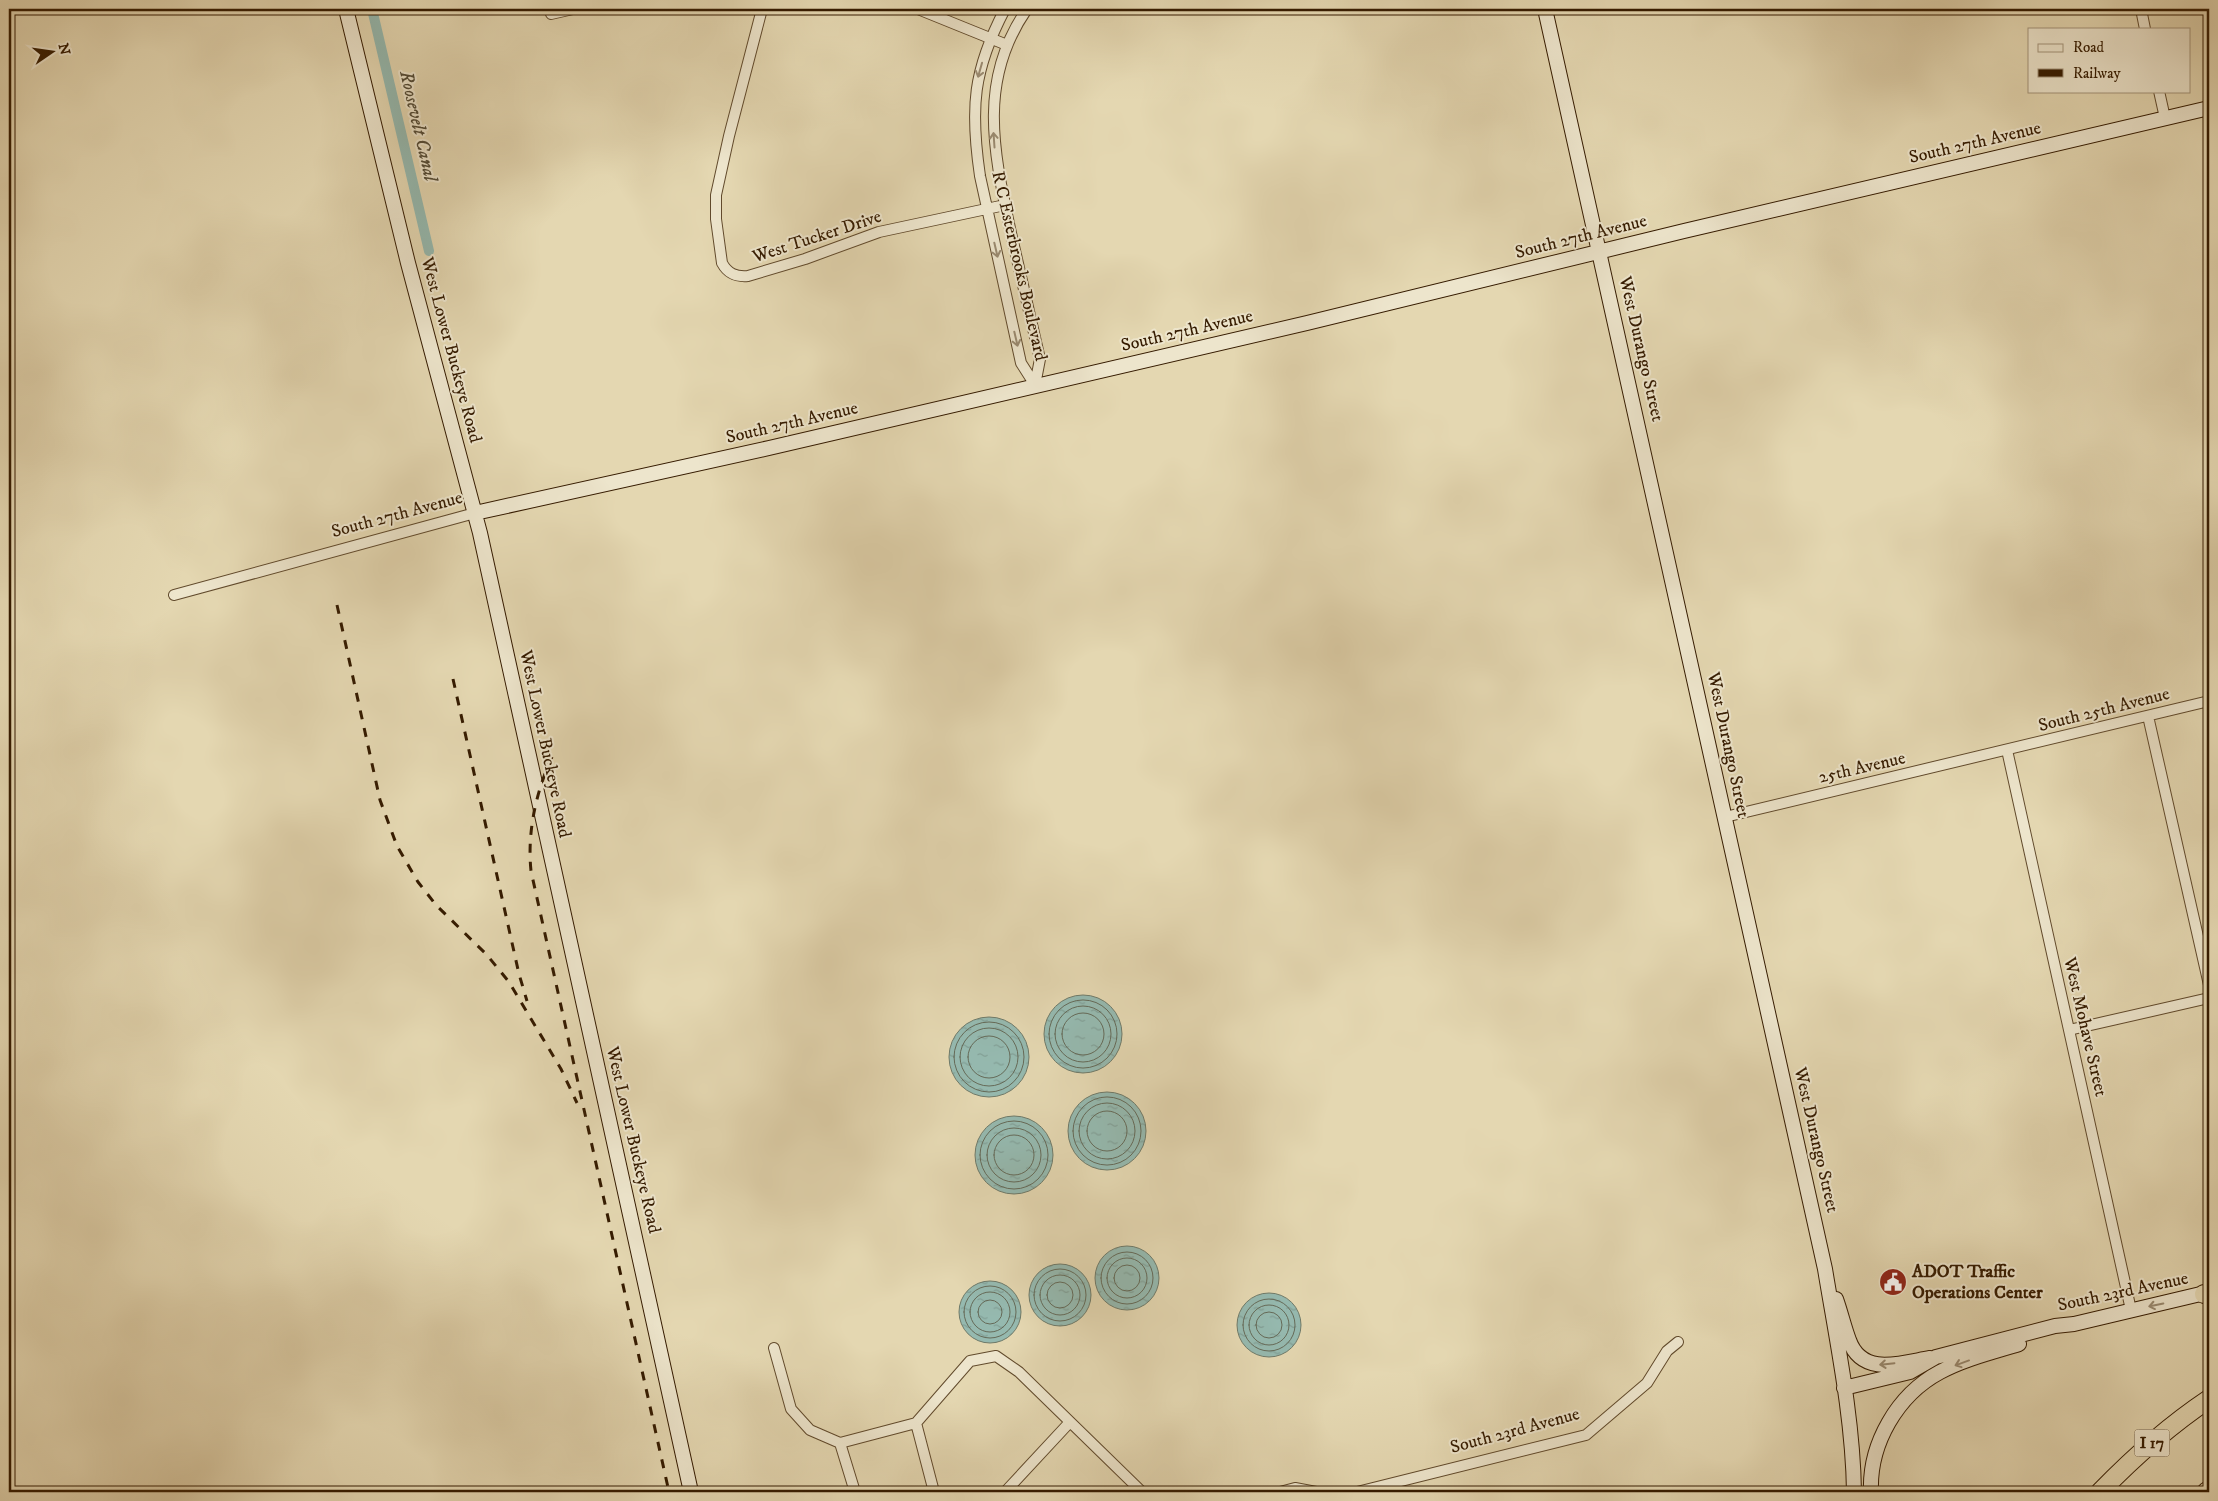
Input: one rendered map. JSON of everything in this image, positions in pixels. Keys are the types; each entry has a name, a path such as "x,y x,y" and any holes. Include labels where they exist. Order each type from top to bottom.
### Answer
{"highway":[{"name":"I 17","path":"2100,1492 2148,1447 2188,1413 2209,1399"}],"main road":[{"name":"West Lower Buckeye Road","path":"346,9 408,263 475,513 691,1492"},
{"name":"West Durango Street","path":"1545,9 1825,1269 1844,1388 1854,1492"},
{"name":"South 27th Avenue","path":"475,513 769,448 1307,323 2209,108"},
{"path":"1825,1269 1849,1340 1856,1354 1872,1365 1936,1357"},
{"name":"South 23rd Avenue","path":"1844,1388 1910,1372 1936,1357 2055,1326 2074,1324 2207,1294"},
{"path":"1871,1492 1874,1457 1885,1428 1902,1403 1922,1383 1940,1371 2074,1324"}],"street":[{"path":"551,14 573,9"},
{"name":"West Tucker Drive","path":"762,9 729,136 716,196 716,219 722,263 726,270 739,277 748,276 805,259 879,232 1005,205"},
{"path":"918,9 1007,45"},
{"name":"R C Esterbrooks Boulevard","path":"1005,9 990,38 977,79 974,102 976,146 987,208 1021,362 1035,385"},
{"name":"R C Esterbrooks Boulevard","path":"1027,9 1007,45 999,70 993,98 992,125 997,170 1040,359 1035,385"},
{"path":"2141,9 2145,28"},
{"path":"2159,92 2165,118"},
{"name":"South 27th Avenue","path":"174,595 475,513"},
{"name":"South 25th Avenue","path":"2007,750 2209,701"},
{"path":"2148,716 2209,985"},
{"name":"25th Avenue","path":"1725,817 2007,750"},
{"name":"West Mohave Street","path":"2007,750 2131,1310"},
{"path":"2069,1030 2209,998"},
{"name":"South 23rd Avenue","path":"1357,1492 1586,1435 1647,1383 1667,1351 1678,1342"},
{"path":"774,1348 791,1409 810,1430 840,1443 916,1423 970,1361 996,1356 1019,1372 1142,1492"},
{"path":"1005,1492 1070,1422"},
{"path":"916,1423 934,1492"},
{"path":"840,1443 855,1492"},
{"path":"1280,1492 1295,1488 1316,1492"}],"water":[{"path":"1075,995 1091,995 1105,1001 1116,1012 1122,1026 1122,1042 1116,1056 1105,1067 1091,1073 1075,1073 1061,1067 1050,1056 1044,1042 1044,1026 1050,1012 1061,1001"},
{"path":"989,1017 1004,1020 1017,1029 1026,1042 1029,1057 1026,1072 1017,1085 1004,1094 989,1097 974,1094 961,1085 952,1072 949,1057 952,1042 961,1029 974,1020"},
{"path":"1107,1092 1122,1095 1135,1103 1143,1116 1146,1131 1143,1146 1135,1159 1122,1167 1107,1170 1092,1167 1079,1159 1071,1146 1068,1131 1071,1116 1079,1103 1092,1095"},
{"path":"1014,1116 1029,1119 1041,1128 1050,1140 1053,1155 1050,1170 1041,1182 1029,1191 1014,1194 999,1191 987,1182 978,1170 975,1155 978,1140 987,1128 999,1119"},
{"path":"1127,1246 1145,1252 1153,1260 1159,1278 1153,1296 1145,1304 1127,1310 1109,1304 1101,1296 1095,1278 1101,1260 1109,1252"},
{"path":"1054,1264 1066,1264 1082,1273 1089,1283 1091,1295 1089,1307 1082,1317 1066,1326 1054,1326 1043,1321 1034,1312 1029,1301 1029,1289 1034,1278 1043,1269"},
{"path":"984,1281 996,1281 1012,1290 1019,1300 1021,1312 1019,1324 1012,1334 996,1343 984,1343 973,1338 964,1329 959,1318 959,1306 964,1295 973,1286"},
{"path":"1269,1293 1287,1299 1295,1307 1301,1325 1295,1343 1287,1351 1269,1357 1251,1351 1243,1343 1237,1325 1243,1307 1251,1299"}],"waterway":[{"name":"Roosevelt Canal","path":"372,9 429,251"}],"railway":[{"path":"337,605 380,800 397,846 418,882 436,905 487,955 509,982 561,1069 577,1103"},
{"path":"453,679 519,974 527,1001"},
{"path":"552,757 541,784 534,813 530,842 531,871 669,1492"}],"place":[{"name":"ADOT Traffic Operations Center","path":"1893,1282"}]}
